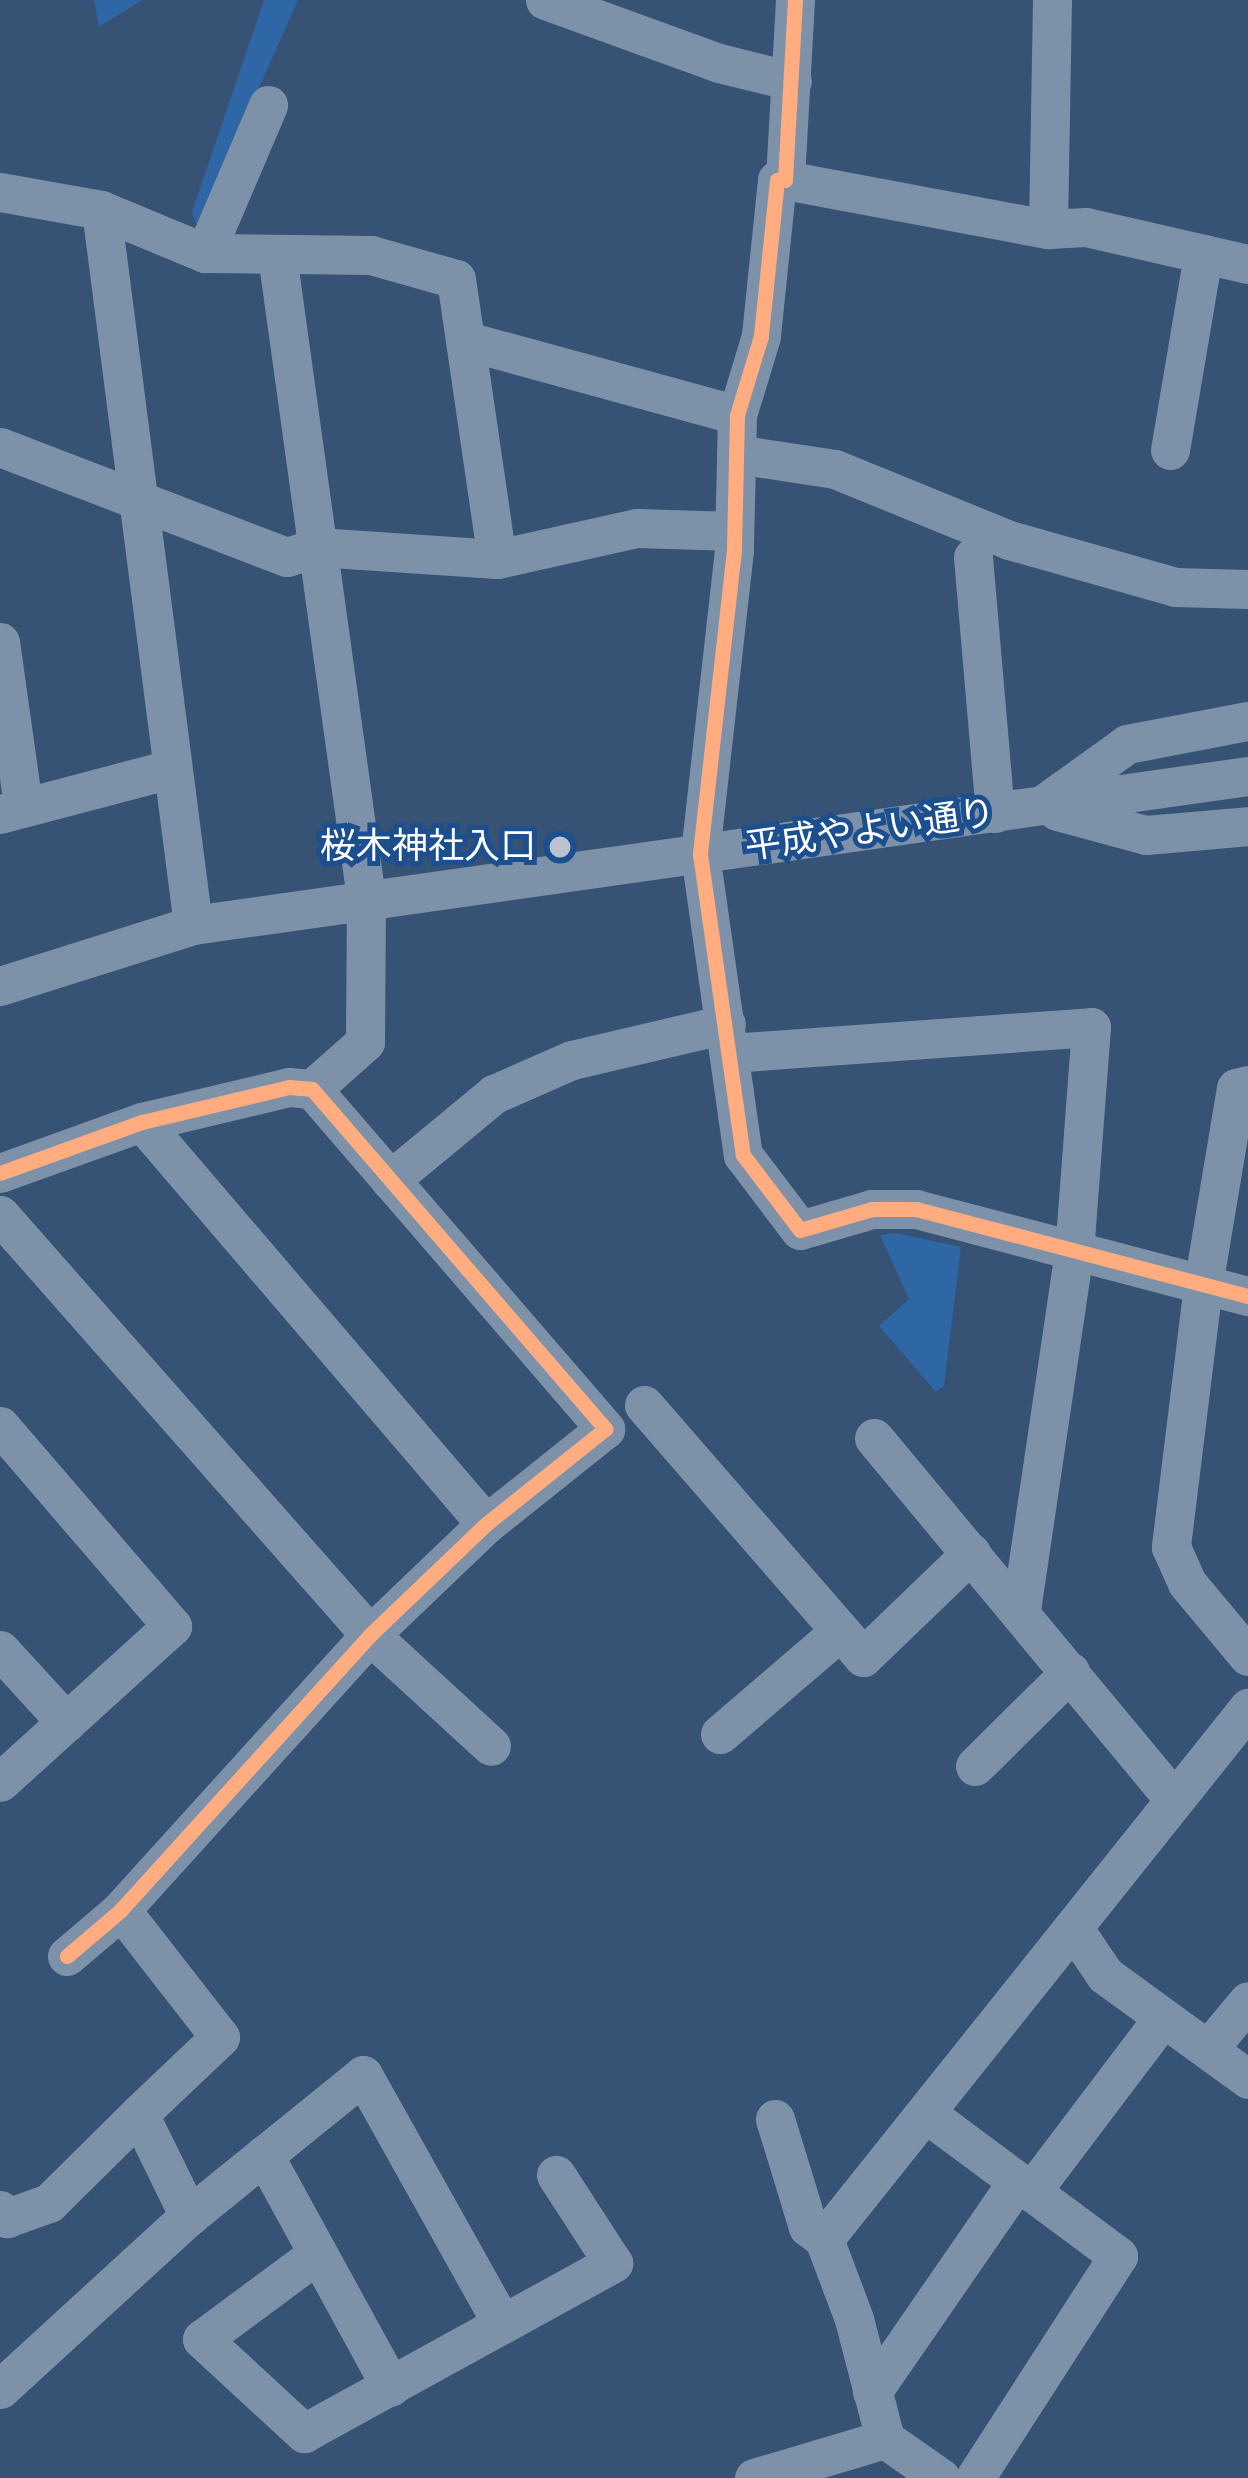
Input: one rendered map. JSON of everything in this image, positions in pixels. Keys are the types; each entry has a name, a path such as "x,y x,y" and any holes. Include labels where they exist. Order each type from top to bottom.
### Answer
{"street":[{"path":"545,0 719,63 792,81"},
{"path":"785,180 795,0"},
{"path":"1048,229 1052,0"},
{"path":"205,253 268,105"},
{"path":"1248,264 1086,226 1048,229 777,180 761,336 736,434 734,531 700,854 743,1155 800,1230 872,1209 916,1209 1248,1296"},
{"path":"0,192 101,210 205,253 370,255 456,279 497,559"},
{"path":"101,210 193,925"},
{"path":"1170,450 1203,254"},
{"path":"277,255 366,898 365,1042 312,1089"},
{"path":"467,341 835,469 1009,540 1175,587 1248,590"},
{"path":"0,447 137,504 286,557 317,547 497,559 637,528 734,531"},
{"path":"973,557 994,813"},
{"path":"0,642 12,809 170,769"},
{"path":"1041,806 1127,744 1248,721"},
{"name":"平成やよい通り","path":"0,986 193,925 1248,776"},
{"path":"1041,806 1146,836 1248,826"},
{"path":"390,1180 494,1094 572,1060 728,1038 1091,1027 1074,1251 1021,1612"},
{"path":"1248,1085 1236,1088 1203,1285 1171,1547 1187,1583 1248,1656"},
{"path":"0,1173 142,1122 289,1087 312,1089 605,1429 485,1524 370,1635 121,1910 67,1956"},
{"path":"142,1122 485,1524"},
{"path":"6,1235 370,1635 491,1746"},
{"path":"644,1405 863,1658 971,1553"},
{"path":"0,1426 172,1626 0,1782"},
{"path":"874,1438 1172,1798"},
{"path":"720,1733 840,1631"},
{"path":"0,1650 66,1722"},
{"path":"975,1766 1070,1672"},
{"path":"824,2240 1076,1932 1172,1798 1247,1711"},
{"path":"0,2210 7,2218 49,2203 220,2037 121,1910"},
{"path":"1076,1932 1105,1975 1248,2079"},
{"path":"1208,2049 1248,2001"},
{"path":"872,2392 1024,2187 1162,2019"},
{"path":"0,2389 189,2216 363,2075 502,2324"},
{"path":"139,2114 189,2216"},
{"path":"927,2114 1118,2256 975,2478"},
{"path":"775,2119 808,2227 824,2240 885,2440 941,2478"},
{"path":"264,2155 391,2387"},
{"path":"317,2254 202,2339 304,2433 613,2263 556,2175"},
{"path":"754,2478 885,2440"}],"shaded area":[{"path":"94,0 142,0 99,27"},
{"path":"264,0 298,0 197,227 192,212"},
{"path":"896,1233 961,1247 944,1386 936,1392 879,1326 909,1299 880,1235"}],"cycle path":[{"path":"795,0 785,180 777,180 761,336 737,415 734,550 700,854 743,1155 800,1230 872,1209 916,1209 1248,1296"},
{"path":"0,1173 142,1122 289,1087 312,1089 605,1429 486,1524 370,1635 121,1910 67,1956"}],"place":[{"name":"桜木神社入口","path":"560,847"}]}
